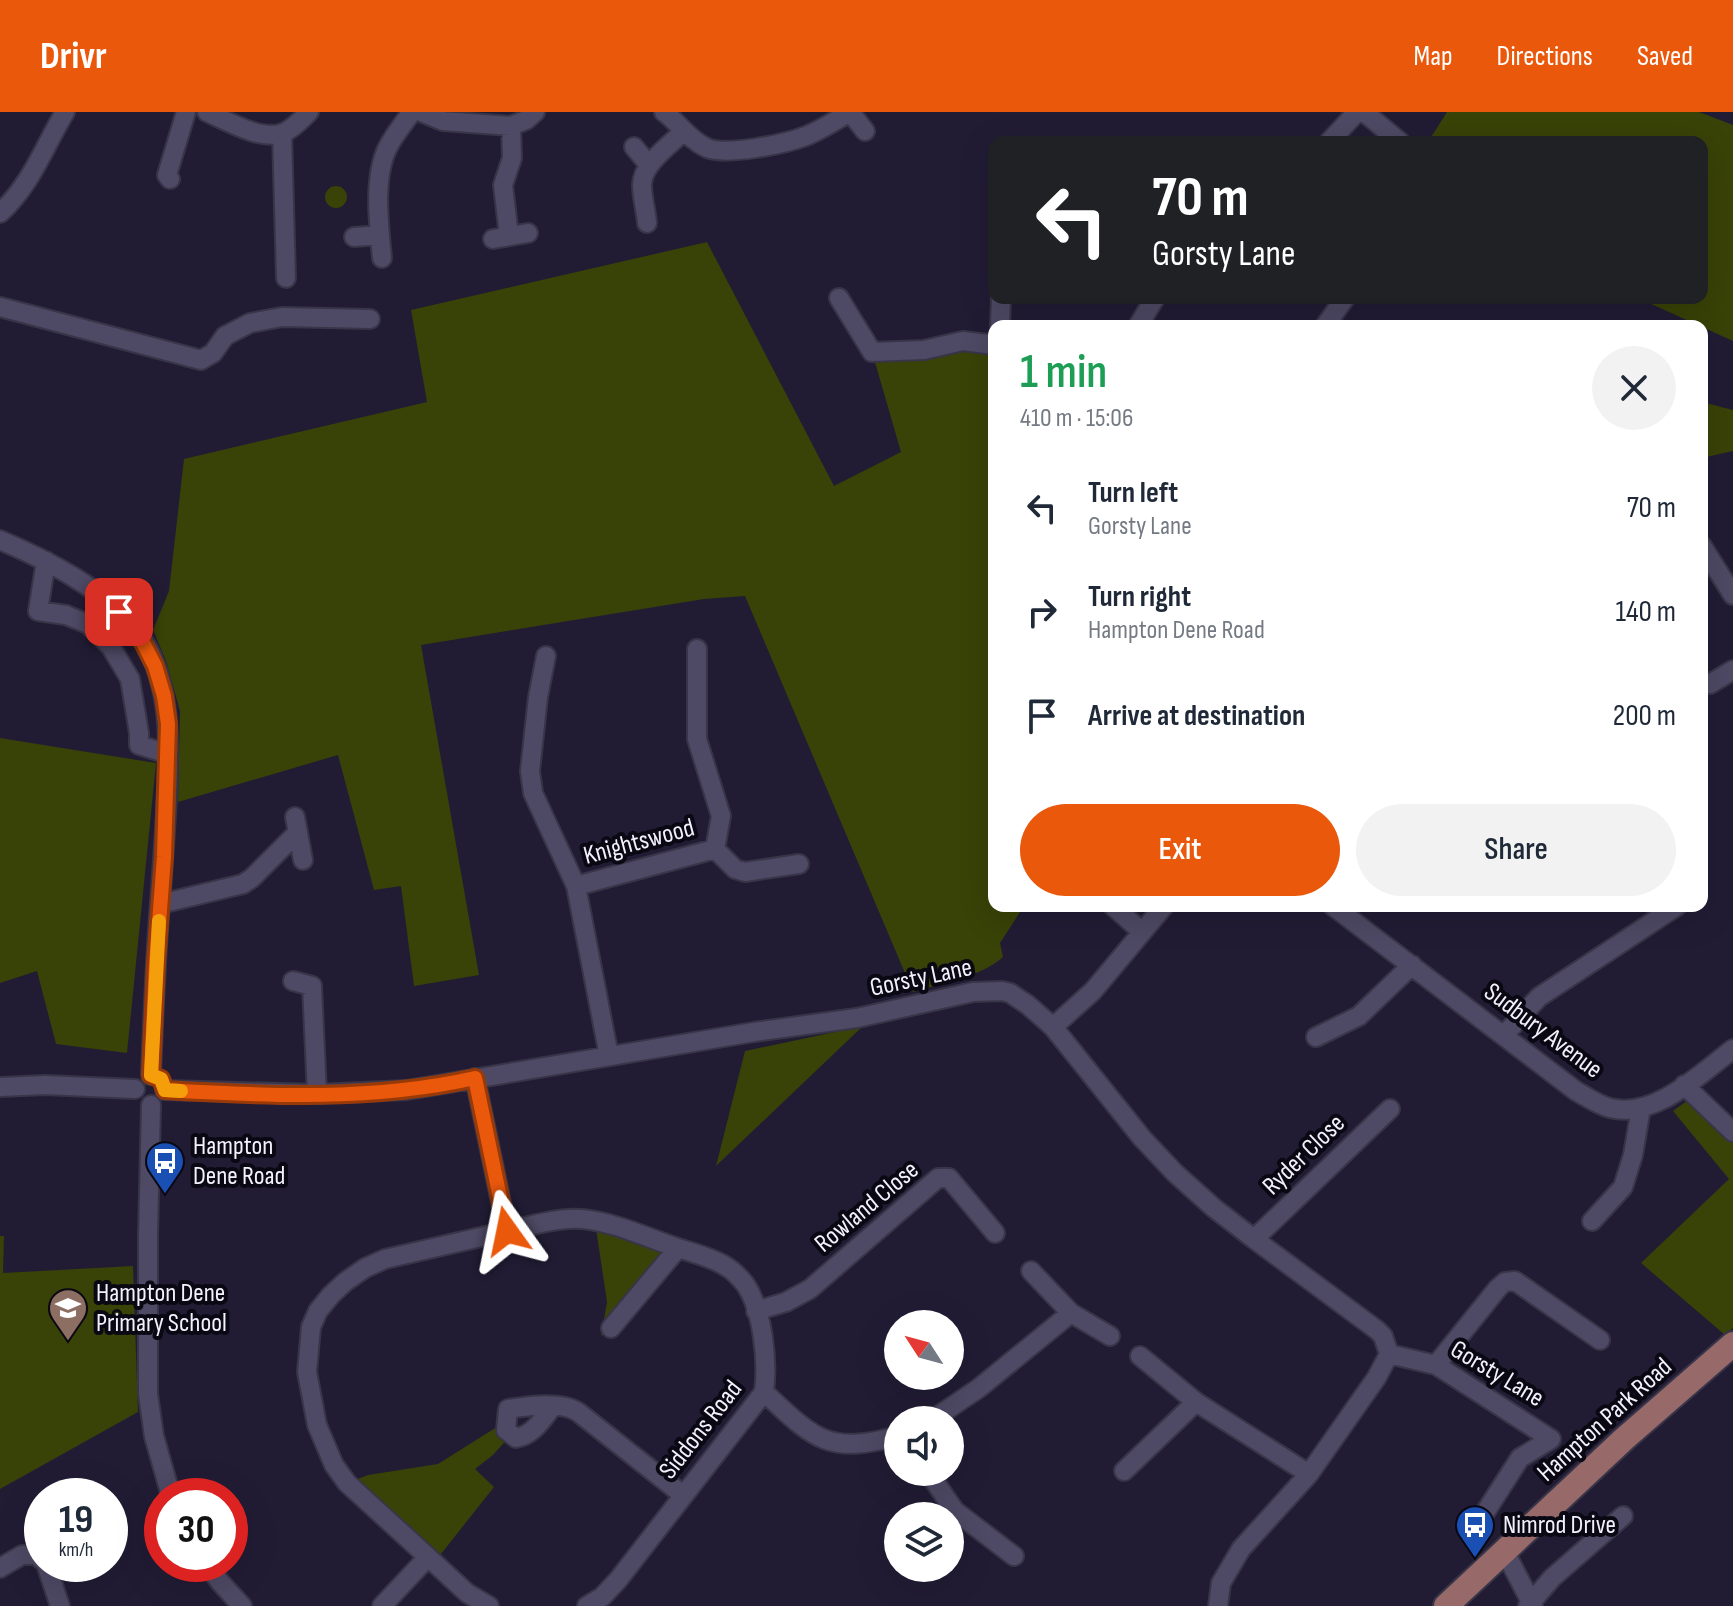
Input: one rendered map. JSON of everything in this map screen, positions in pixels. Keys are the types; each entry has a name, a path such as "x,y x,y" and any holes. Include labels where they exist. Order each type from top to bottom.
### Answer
{"main road":[{"name":"Hampton Park Road","path":"1446,1606 1624,1439 1731,1351"}],"street":[{"path":"0,213 30,179 65,112"},
{"path":"163,179 186,112"},
{"path":"207,112 261,134 282,133 309,112"},
{"path":"382,258 381,165 392,140 412,112"},
{"path":"421,112 443,121 511,126 535,112"},
{"path":"664,112 694,141 707,148 726,151 802,137 850,112 865,131"},
{"path":"1335,136 1357,112"},
{"path":"1364,112 1393,136"},
{"path":"510,236 503,185 512,158 511,126"},
{"path":"647,223 641,184 649,165 684,131"},
{"path":"282,133 294,246 286,278"},
{"path":"634,147 649,165"},
{"path":"354,237 380,235"},
{"path":"839,298 872,352 924,350 963,341 988,344"},
{"path":"0,307 201,360 213,353 225,336 250,323 282,317 370,319"},
{"path":"0,540 46,561 99,595 119,612 137,631 155,666 164,696 168,754 151,1075"},
{"path":"1708,555 1733,595"},
{"path":"46,561 38,611 66,615 88,624 111,647 130,679 139,745 168,754"},
{"name":"Knightswood","path":"697,649 697,739 721,816 715,849"},
{"path":"546,656 530,771 533,793 576,886 609,1056"},
{"path":"1710,684 1733,670"},
{"path":"160,904 243,884 252,878 296,825 303,860"},
{"name":"Knightswood","path":"715,849 735,869 745,872 799,864"},
{"name":"Knightswood","path":"576,886 715,849"},
{"path":"1120,912 1141,931"},
{"path":"1053,1027 1093,991 1158,912"},
{"name":"Sudbury Avenue","path":"1341,912 1576,1091 1612,1108 1641,1108"},
{"path":"1504,1035 1539,997 1668,912"},
{"path":"1316,1037 1359,1016 1412,965"},
{"path":"293,981 312,986 317,1094"},
{"name":"Gorsty Lane","path":"165,1090 317,1094 407,1090 857,1018 973,992 988,990 1010,993 1053,1027 1142,1138 1175,1173 1214,1208 1377,1330 1383,1336 1389,1354 1436,1365 1551,1439 1520,1458 1479,1522"},
{"path":"1592,1221 1623,1187 1633,1155 1641,1108 1666,1098 1733,1049"},
{"path":"151,1075 161,1079 165,1090 161,1100 151,1105 139,1099 135,1089 140,1079 151,1075"},
{"path":"475,1078 507,1231"},
{"path":"0,1087 45,1085 135,1089"},
{"path":"1684,1085 1733,1132"},
{"path":"151,1105 148,1394 154,1436 166,1478"},
{"name":"Ryder Close","path":"1254,1239 1390,1109"},
{"name":"Rowland Close","path":"756,1311 786,1302 810,1289 938,1178 949,1178 995,1233"},
{"name":"Siddons Road","path":"428,1557 347,1483 334,1465 317,1425 307,1372 311,1327 318,1311 345,1282 385,1259 570,1218 621,1227 726,1266 745,1284 752,1296 763,1335 767,1370 764,1392 618,1580 602,1597 587,1606"},
{"path":"611,1328 678,1248"},
{"path":"1031,1271 1071,1313 1110,1336"},
{"path":"1436,1365 1505,1282 1515,1281 1600,1340"},
{"path":"953,1406 1071,1313"},
{"path":"1218,1606 1221,1583 1241,1549 1309,1474 1377,1377 1389,1354"},
{"path":"1140,1356 1196,1402 1309,1474"},
{"path":"764,1392 819,1438 844,1445 884,1440"},
{"path":"1124,1471 1196,1402"},
{"path":"552,1407 568,1406 574,1409 683,1495"},
{"path":"938,1486 955,1511 1014,1556"},
{"path":"1504,1550 1531,1605 1552,1578 1623,1516"},
{"path":"0,1568 24,1555"},
{"path":"382,1606 428,1557 467,1593 489,1606"},
{"path":"51,1582 60,1606"},
{"path":"220,1582 237,1604"}],"green space":[{"path":"1447,112 1699,112 1733,125 1733,341 1708,330 1708,320 1687,320 1651,304 1708,304 1708,136 1432,136"},
{"path":"336,186 344,189 347,197 344,205 336,208 328,205 325,197 328,189"},
{"path":"707,242 834,486 901,452 872,352 988,345 988,912 1020,912 1000,943 1003,957 972,975 913,992 745,596 704,599 421,645 479,975 414,986 401,886 374,890 338,755 178,802 180,711 166,661 153,630 169,591 184,459 427,402 411,310"},
{"path":"1708,404 1733,410 1733,451 1708,457"},
{"path":"0,738 156,763 127,1053 56,1044 37,971 0,983"},
{"path":"863,1026 716,1166 745,1051"},
{"path":"1691,1098 1733,1131 1733,1328 1725,1335 1641,1263 1729,1179 1673,1111"},
{"path":"595,1222 678,1248 601,1336 607,1302"},
{"path":"0,1236 4,1236 3,1273 133,1266 138,1412 0,1489"},
{"path":"500,1425 511,1435 475,1469 494,1487 441,1554 428,1557 347,1483 368,1475 438,1464"}],"slow traffic":[{"path":"159,921 151,1075 161,1079 165,1090 181,1091"}],"place":[{"name":"Hampton Dene Road","path":"165,1195"},
{"name":"Hampton Dene Primary School","path":"68,1342"},
{"name":"Nimrod Drive","path":"1475,1559"}],"route":[{"path":"119,612 137,631 155,666 168,724 164,857 151,1075 161,1079 165,1090 317,1094 407,1090 475,1078 507,1231"}]}
